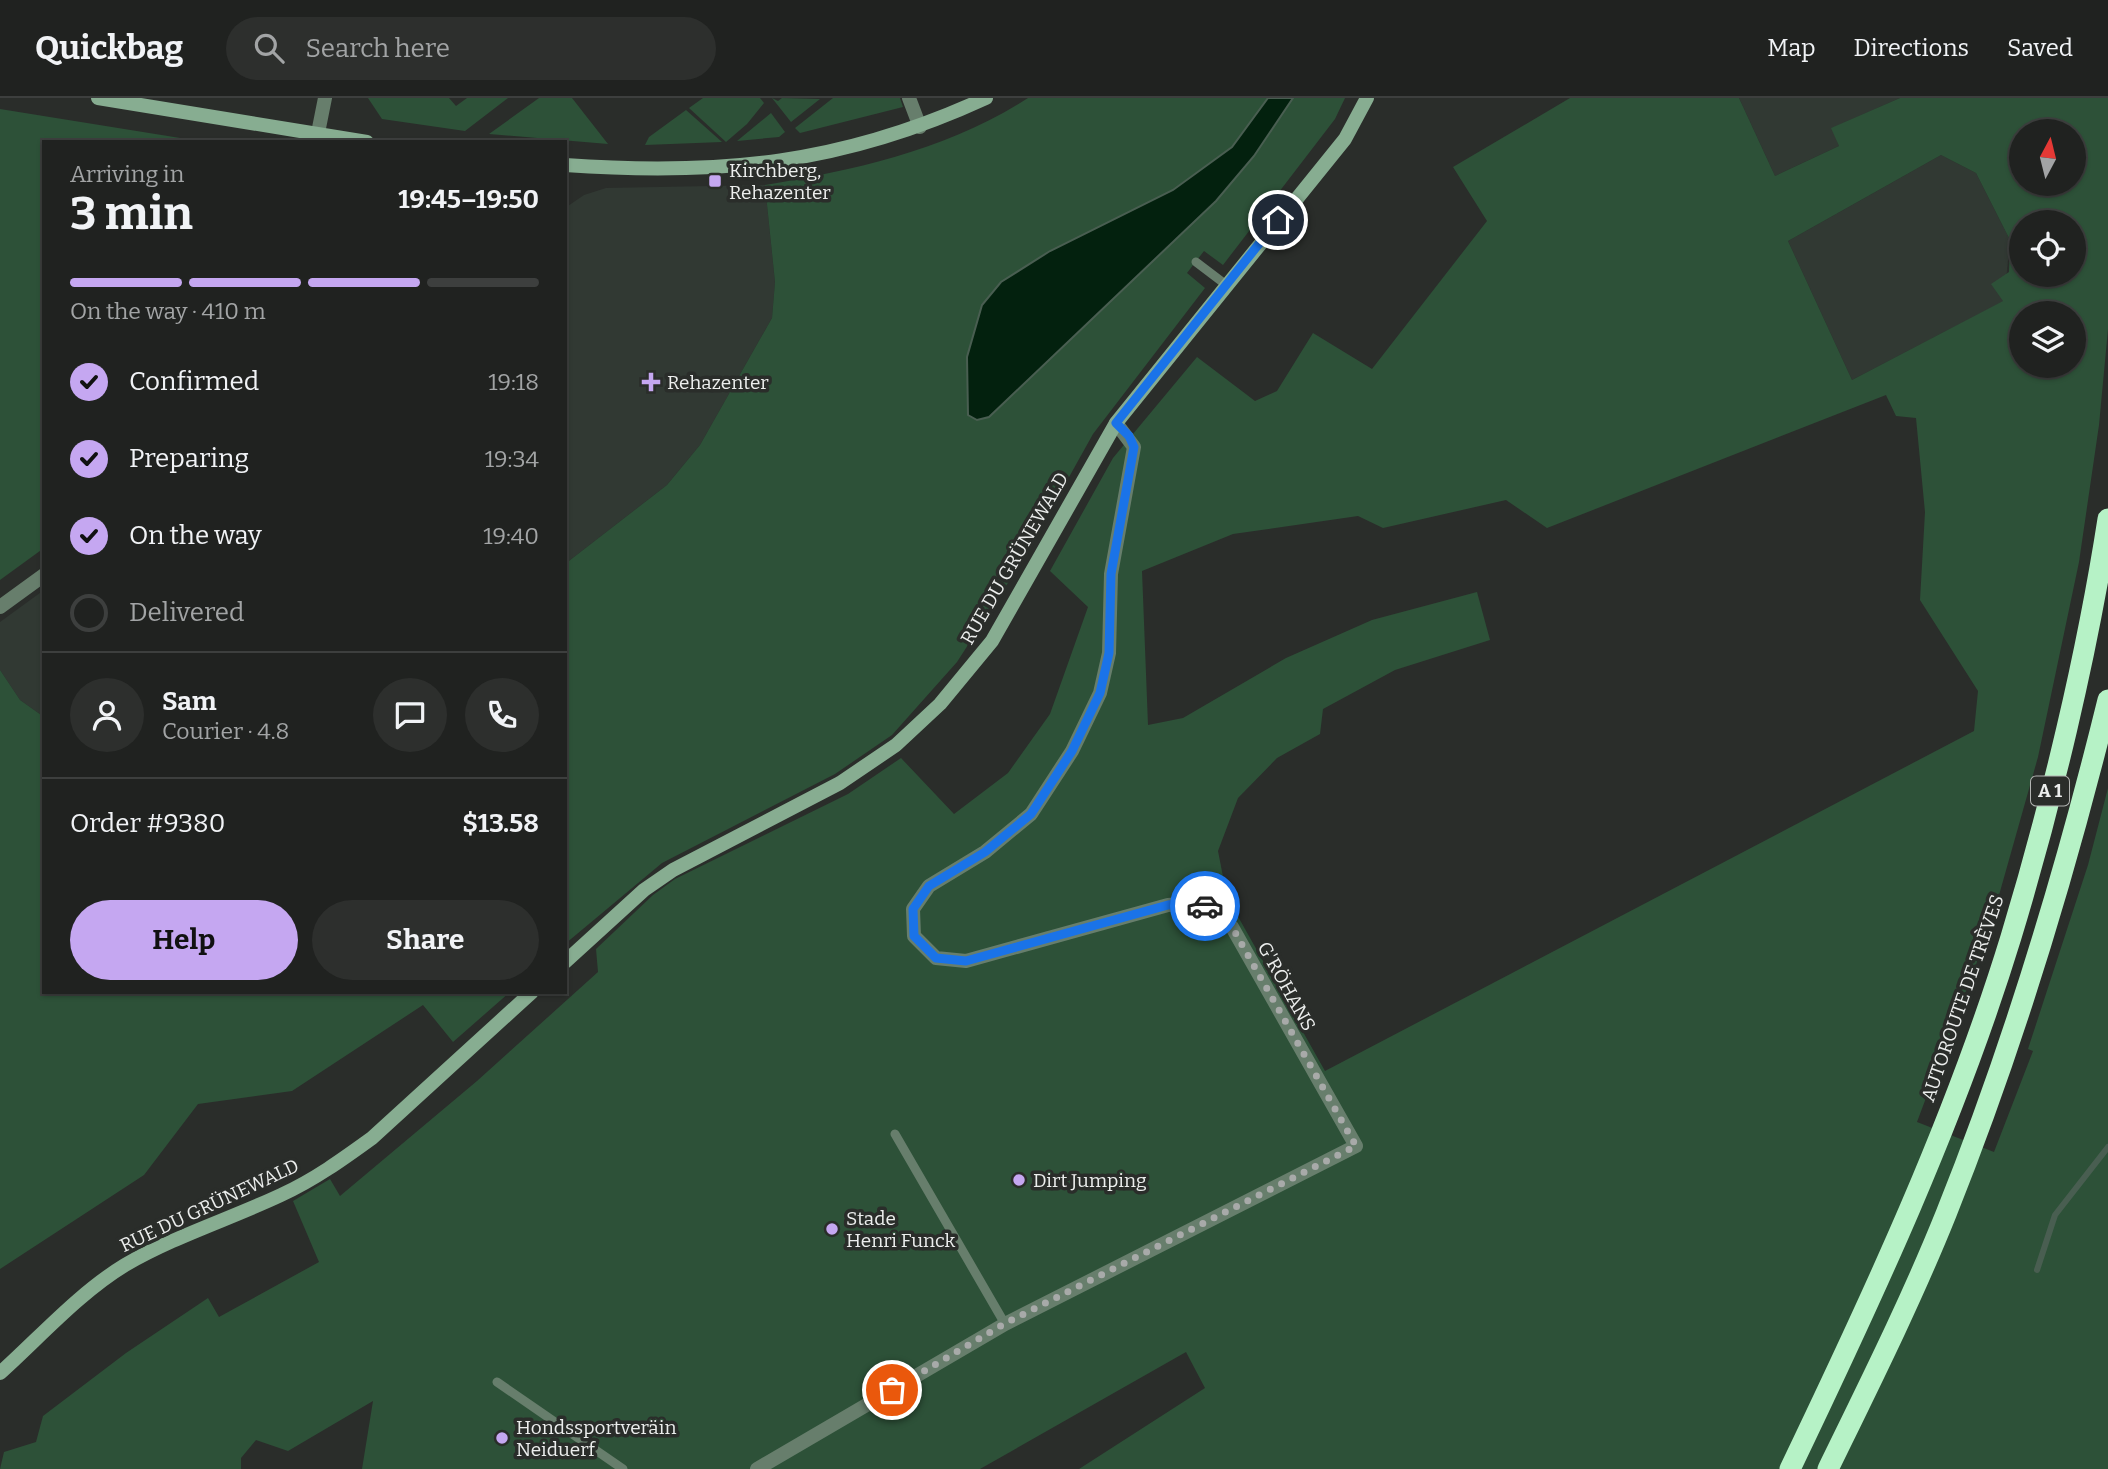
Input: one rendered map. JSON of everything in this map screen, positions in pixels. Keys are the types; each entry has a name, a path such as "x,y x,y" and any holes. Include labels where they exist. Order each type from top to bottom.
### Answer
{"highway":[{"name":"AUTOROUTE DE TRÈVES","path":"1790,1469 1873,1294 1968,1058 2011,937 2056,767 2101,569 2108,519"},
{"name":"A 1","path":"1828,1469 1904,1312 1940,1228 1999,1069 2048,926 2108,700"}],"main road":[{"path":"98,98 356,140"},
{"path":"567,165 638,170 761,164 860,146 920,127 986,98"},
{"name":"RUE DU GRÜNEWALD","path":"567,960 644,890 673,870 840,783 896,745 940,704 992,641 1116,423 1345,139 1367,98"},
{"name":"RUE DU GRÜNEWALD","path":"0,1373 87,1293 124,1266 167,1243 281,1195 343,1159 372,1138 530,994"}],"street":[{"path":"317,133 325,98"},
{"path":"908,98 920,127"},
{"name":"G'RÖHANS","path":"757,1469 1004,1324 1356,1146 1232,927 1215,909 1194,902 1168,905 966,961 936,958 914,936 913,909 929,886 985,852 1031,814 1072,751 1100,693 1109,653 1111,574 1134,447 1129,436 1116,423"},
{"path":"0,607 42,576"}],"lane":[{"path":"1196,262 1226,284"},
{"path":"895,1135 1004,1324"},
{"path":"497,1382 623,1469"}],"shaded area":[{"path":"368,98 449,98 456,106 467,98 508,98 465,131 382,119"},
{"path":"539,98 572,98 608,144 567,140 489,134"},
{"path":"703,98 760,98 764,103 747,124 726,142 689,108"},
{"path":"772,98 778,101 782,98 820,99 791,122"},
{"path":"833,98 900,98 903,107 800,133 795,128"},
{"path":"1028,98 1345,98 1335,119 1223,265 1204,251 1187,273 1205,288 1093,434 1024,558 957,662 892,735 835,774 662,863 567,942 567,562 667,485 700,445 772,318 775,282 765,185 901,155 934,144 998,116"},
{"path":"1268,98 1293,98 1254,156 1216,201 989,417 977,420 968,415 967,357 982,305 1001,282 1050,251 1173,190 1232,147"},
{"path":"1570,98 1739,98 1775,176 1839,146 1831,128 1900,98 2108,98 2108,329 2099,425 2079,562 2038,757 1990,927 1917,1122 1994,1152 2033,1051 2028,1049 2088,865 2108,788 2108,1469 1079,1469 1205,1388 1186,1352 980,1469 362,1469 373,1401 288,1451 256,1440 241,1458 241,1469 0,1469 4,1452 36,1442 43,1416 126,1353 208,1298 219,1317 319,1262 293,1201 330,1179 340,1196 477,1081 598,972 596,949 653,895 675,879 848,794 901,758 954,814 1008,773 1050,714 1088,607 1050,571 1113,458 1197,357 1255,401 1277,391 1313,333 1372,369 1487,221 1453,167","holes":["1941,155 1976,173 2009,238 2009,210 2086,210 2086,287 2009,287 2009,272 1991,284 2003,301 1852,380 1788,241","1886,395 1896,416 1916,418 1925,512 1920,600 1978,691 1974,731 1325,1071 1227,897 1218,851 1238,798 1277,758 1320,734 1323,709 1395,670 1490,640 1477,592 1372,620 1286,658 1183,718 1148,725 1142,571 1233,534 1358,516 1383,528 1506,500 1547,528"]},
{"path":"1739,98 1900,98 1832,128 1839,146 1775,176"},
{"path":"0,109 193,140 42,140 42,549 0,580"},
{"path":"686,110 722,142 645,145 649,137"},
{"path":"771,113 785,132 779,137 737,141"},
{"path":"1941,155 1976,173 2009,238 2004,301 1852,380 1788,241"},
{"name":"Rehazenter","path":"765,185 775,282 772,318 700,445 667,485 567,562 567,207 584,195 606,188"},
{"path":"42,591 42,716 20,700 0,670 0,622"},
{"path":"0,670 20,700 42,716 42,994 508,994 453,1042 423,1005 292,1091 198,1104 144,1175 0,1269"}],"waterway":[{"path":"2037,1270 2055,1215 2108,1147"}],"way so far":[{"path":"892,1390 1004,1324 1126,1265 1356,1146 1232,927 1215,909 1205,906"}],"place":[{"name":"Kirchberg, Rehazenter","path":"715,181"},
{"name":"Rehazenter","path":"651,382"},
{"name":"Dirt Jumping","path":"1019,1180"},
{"name":"Stade Henri Funck","path":"832,1229"},
{"name":"Hondssportveräin Neiduerf","path":"502,1438"}],"route":[{"path":"1205,906 1194,902 1168,905 966,961 936,958 914,936 913,909 929,886 985,852 1031,814 1072,751 1100,693 1109,653 1111,574 1134,447 1129,436 1116,423 1278,220"}]}
